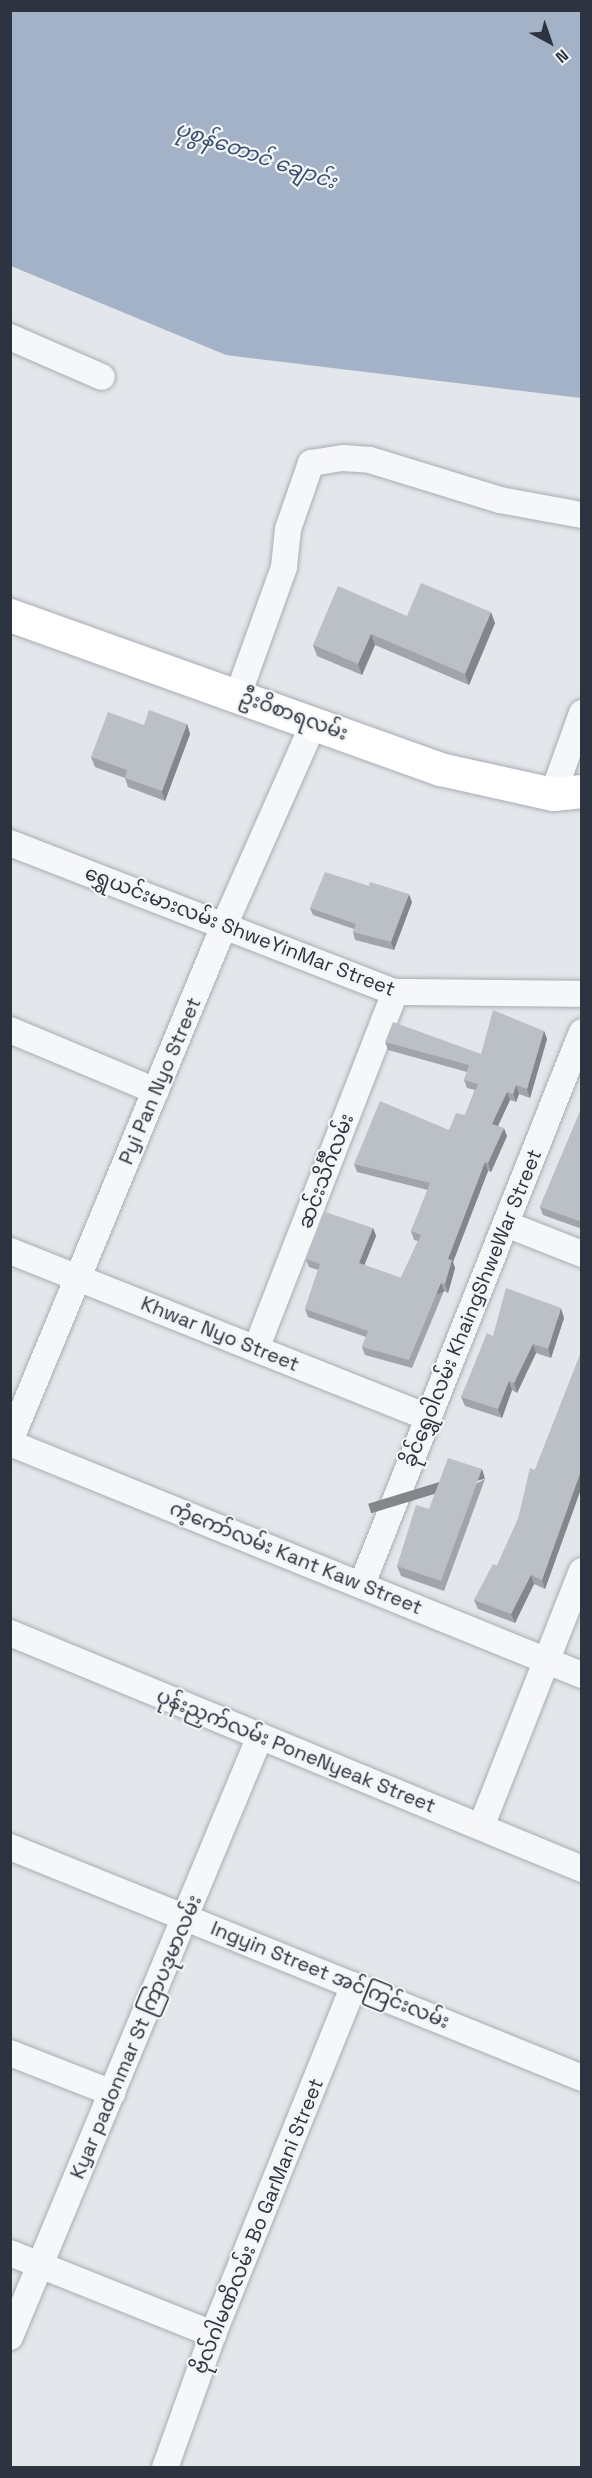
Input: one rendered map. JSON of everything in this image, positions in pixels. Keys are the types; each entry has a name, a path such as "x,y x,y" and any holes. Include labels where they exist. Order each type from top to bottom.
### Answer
{"main road":[{"name":"ဦးဝိစာရလမ်း","path":"10,615 440,769 567,792"}],"street":[{"path":"10,337 102,377"},
{"path":"238,695 284,567 288,529 311,463 343,458 370,460 500,500 582,515"},
{"path":"567,792 582,713"},
{"name":"Pyi Pan Nyo Street","path":"10,1442 224,928 314,723"},
{"name":"ရွှေယင်းမားလမ်း ShweYinMar Street","path":"10,843 224,928 395,992 582,994"},
{"name":"ဆင်းသိင်္ဂီလမ်း","path":"256,1349 395,992"},
{"path":"10,1030 156,1091"},
{"name":"ခိုင်ရွှေဝါလမ်း KhaingShweWar Street","path":"362,1584 582,1032"},
{"path":"506,1224 582,1254"},
{"name":"Khwar Nyo Street","path":"10,1251 429,1418"},
{"name":"ကံ့ကော်လမ်း Kant Kaw Street","path":"10,1442 582,1675"},
{"path":"481,1827 582,1571"},
{"name":"ပုန်းညှက်လမ်း PoneNyeak Street","path":"10,1633 582,1869"},
{"name":"Kyar padonmar St ကြာပဒုမာလမ်း","path":"10,2337 260,1736"},
{"name":"Ingyin Street အင်ကြင်းလမ်း","path":"10,1847 582,2078"},
{"name":"ဗိုလ်ဂါမဏိလမ်း Bo GarMani Street","path":"165,2468 213,2334 354,1985"},
{"path":"10,2053 112,2093"},
{"path":"10,2253 213,2334"}],"water":[{"name":"ပုစွန်တောင် ချောင်း","path":"10,11 581,11 581,398 226,355 11,266"}],"building":[{"path":"421,583 491,612 465,674 371,634 358,664 313,645 338,586 407,616"},
{"path":"149,710 187,724 162,791 125,778 127,770 91,757 108,712 144,725"},
{"path":"325,872 369,886 370,882 409,894 391,942 353,932 356,924 310,908"},
{"path":"493,1010 544,1031 527,1089 516,1085 513,1094 507,1092 492,1124 504,1128 488,1163 485,1162 448,1259 452,1260 445,1284 441,1283 409,1360 362,1347 368,1331 305,1309 320,1264 306,1259 325,1212 373,1228 359,1263 401,1278 421,1235 411,1231 430,1183 354,1164 380,1101 449,1130 456,1113 465,1115 478,1084 464,1080 469,1065 385,1042 393,1022 481,1054"},
{"path":"582,1107 582,1222 540,1207"},
{"path":"506,1288 561,1308 548,1349 533,1344 514,1383 509,1381 498,1409 461,1397 487,1333 493,1336"},
{"path":"582,1350 582,1468 542,1580 531,1575 511,1614 474,1600 493,1564 497,1566 518,1519 530,1468 535,1470"},
{"path":"448,1458 482,1469 441,1581 397,1566 416,1505 429,1509"}]}
